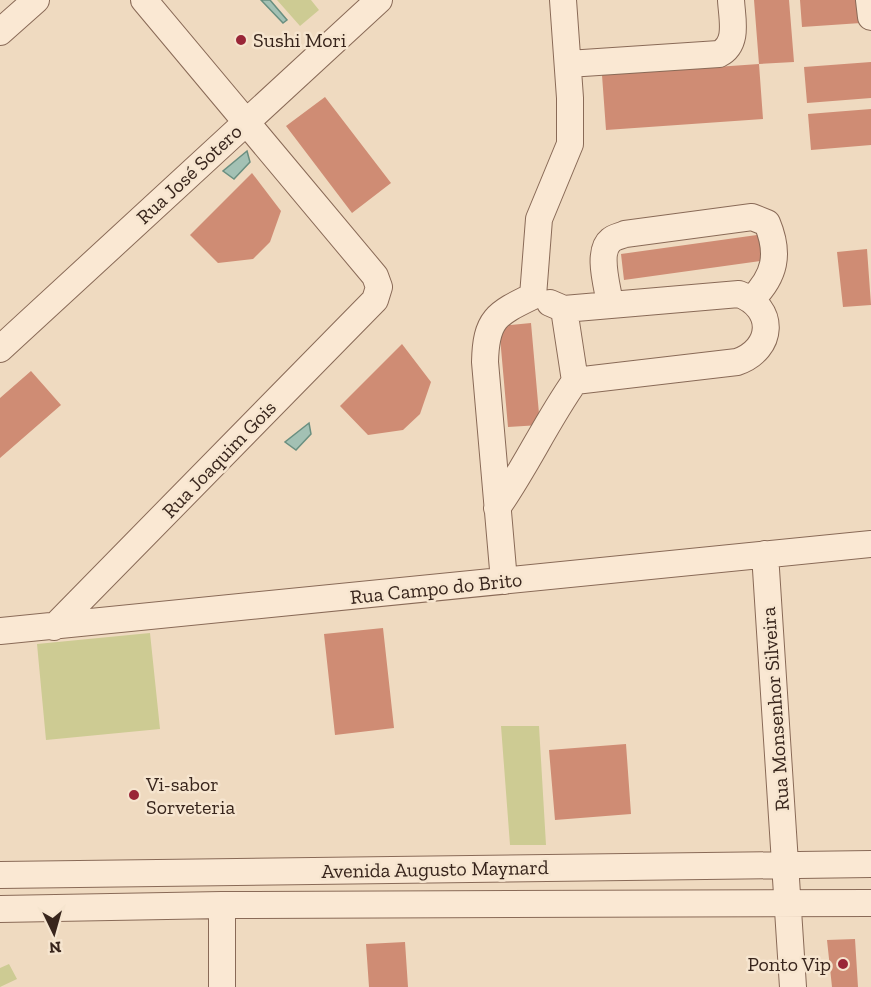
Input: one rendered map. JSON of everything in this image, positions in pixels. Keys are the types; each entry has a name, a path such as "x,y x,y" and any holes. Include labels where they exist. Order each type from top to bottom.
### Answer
{"street":[{"path":"0,32 36,0"},
{"path":"144,0 246,121"},
{"name":"Rua José Sotero","path":"0,349 379,0"},
{"path":"533,296 539,219 570,144 568,64 563,0"},
{"path":"568,64 719,54 728,50 732,40 731,0"},
{"path":"869,0 871,17"},
{"name":"Rua Joaquim Gois","path":"54,627 375,300 380,287 375,276 246,121"},
{"path":"610,304 604,259 605,249 611,240 625,234 752,217 767,223 774,257 768,283 752,299"},
{"path":"533,296 564,309 739,294 752,299 759,308 765,325 763,345 752,357 736,362 575,381"},
{"path":"504,581 485,362 486,338 496,316 533,296"},
{"path":"497,508 514,483 552,412 575,381 564,309"},
{"name":"Rua Campo do Brito","path":"0,631 871,544"},
{"name":"Rua Monsenhor Silveira","path":"765,555 788,904"},
{"name":"Avenida Augusto Maynard","path":"0,874 871,864"},
{"name":"Avenida Augusto Maynard","path":"0,909 222,905 871,903"},
{"path":"788,904 793,987"},
{"path":"222,905 222,987"}],"shaded area":[{"path":"261,0 270,0 287,20 283,23"},
{"path":"277,0 311,0 319,10 300,26"},
{"path":"247,151 250,162 234,179 223,171"},
{"path":"309,423 311,434 296,450 285,442"},
{"path":"150,633 160,729 46,740 37,644"},
{"path":"501,726 539,726 546,845 510,845"},
{"path":"9,964 17,979 0,987 0,968"}],"building":[{"path":"754,0 789,0 794,62 759,64"},
{"path":"800,0 859,0 861,23 802,27"},
{"path":"871,62 871,98 807,103 804,67"},
{"path":"759,64 763,119 606,130 602,75"},
{"path":"325,97 391,183 352,213 286,126"},
{"path":"871,109 871,145 811,150 808,114"},
{"path":"252,173 281,211 270,242 253,259 218,263 190,235"},
{"path":"764,234 768,260 624,280 621,254"},
{"path":"867,249 871,305 843,307 837,252"},
{"path":"531,323 540,425 508,427 499,326"},
{"path":"402,344 431,382 420,414 403,430 368,435 340,406"},
{"path":"31,371 61,405 0,458 0,398"},
{"path":"383,628 394,728 335,735 324,634"},
{"path":"626,744 631,814 555,820 549,750"},
{"name":"Ponto Vip","path":"855,939 858,987 832,987 827,940"},
{"path":"405,942 408,987 369,987 366,944"}],"place":[{"name":"Sushi Mori","path":"241,40"},
{"name":"Vi-sabor Sorveteria","path":"134,795"},
{"name":"Ponto Vip","path":"843,964"}]}
